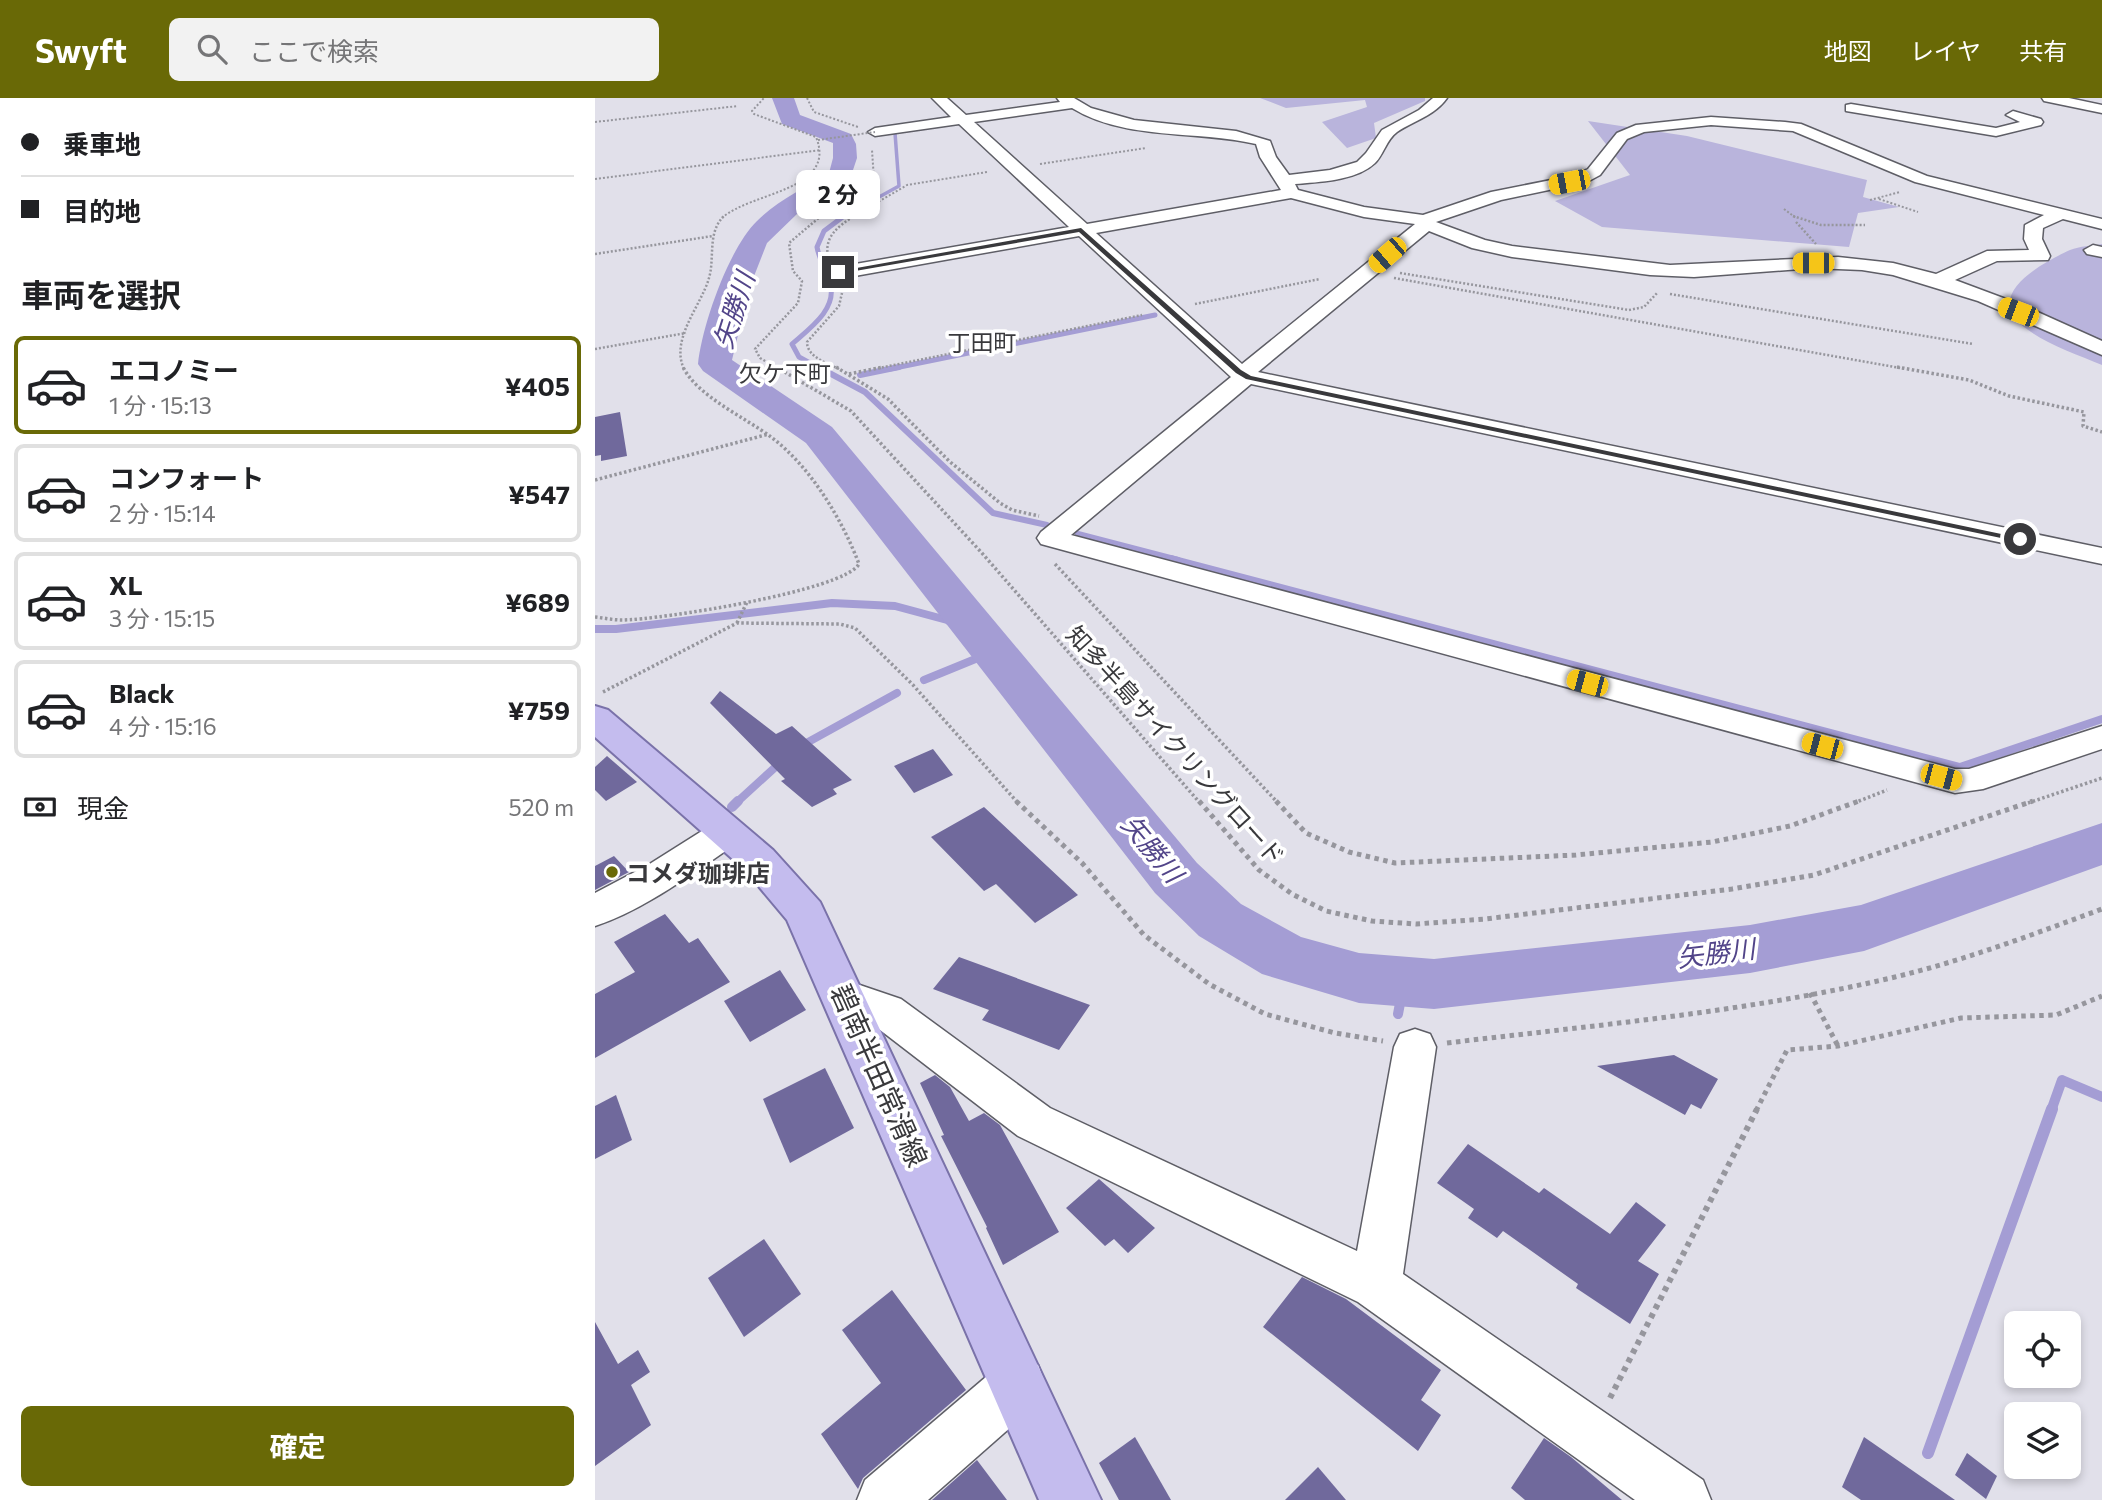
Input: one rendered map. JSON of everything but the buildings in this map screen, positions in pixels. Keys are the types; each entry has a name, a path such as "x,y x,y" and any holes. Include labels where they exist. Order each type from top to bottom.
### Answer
{"main road":[{"name":"碧南半田常滑線","path":"595,718 786,888 805,914 845,997 1070,1500"}],"street":[{"path":"939,98 1243,375 2102,556"},
{"path":"838,272 1081,230 1288,187 1366,163 1389,131 1426,112 1440,98"},
{"path":"1842,116 1868,98"},
{"path":"2054,98 2102,109"},
{"path":"873,132 963,120 1068,101 1089,114 1123,123 1261,141 1288,187 1364,212 1425,222 1464,240 1515,252 1672,271 1792,263 1852,263 1935,281 2038,319 2102,349"},
{"path":"1711,121 1723,111 1726,103"},
{"path":"1061,531 1425,222 1496,196 1569,182 1589,175 1611,146 1629,132 1663,125 1711,121 1808,123 1842,116 1996,132 2036,122 2013,116"},
{"path":"1808,123 1910,176 2102,224"},
{"path":"1935,281 1993,255 2041,256 2033,239 2034,225 2061,214"},
{"path":"1061,531 1955,781 1971,781 2102,737"},
{"path":"595,911 661,875 726,833"},
{"path":"845,997 885,1012 1034,1122 1376,1284 1676,1498"},
{"path":"1376,1284 1415,1047"},
{"path":"885,1500 1019,1384"}],"path":[{"path":"764,98 754,106 754,114 818,140 873,132"},
{"path":"807,98 814,112 873,132"},
{"path":"595,122 738,106"},
{"name":"知多半島サイクリングロード","path":"873,132 874,180 867,189 811,222 789,243 793,271 802,281 798,303 755,349 760,358 851,411 981,552 1259,870 1292,894 1326,911 1372,922 1416,924 1485,919 1732,889 1815,875 2102,778"},
{"path":"595,617 622,620 738,605 830,582 855,571 859,564 855,551 829,509 785,449 769,434 691,381 680,362 685,333 709,281 715,226 723,214 734,207 789,188 810,177 821,150 818,140"},
{"path":"1147,148 910,184 848,220 832,233 827,246 827,253 838,272 842,294 839,306 807,342 807,349 811,355 849,374 888,399 949,461 1000,503 1061,531 1042,546 1043,552 1306,833 1331,847 1361,857 1395,863 1621,851 1755,835 1816,819 1927,774"},
{"path":"595,179 821,150"},
{"path":"1878,198 1918,212"},
{"path":"1784,209 1794,220 1805,223 1865,225"},
{"path":"595,254 713,236"},
{"path":"849,374 1349,272 1370,270 1620,310 1644,307 1658,292 1973,344"},
{"path":"1370,270 1459,292 1969,380 2008,396 2084,412 2084,426 2102,432"},
{"path":"595,349 685,333"},
{"path":"595,480 769,434"},
{"path":"737,623 748,601"},
{"path":"595,695 642,674 696,642 737,623 840,624 855,628 913,685 1018,803 1082,863 1144,935 1198,975 1265,1014 1335,1032 1415,1047 1712,1009 1894,977 1979,954 2102,909"},
{"path":"1809,993 1838,1046"},
{"path":"1591,1435 1787,1050 1838,1046 1961,1018 2056,1015 2102,996"}],"shaded area":[{"path":"1260,98 1425,98 1425,101 1374,123 1376,138 1347,148 1322,122 1367,107 1365,100 1286,108"},
{"path":"1588,121 1687,136 1867,180 1863,197 1899,207 1858,213 1849,247 1602,227 1555,201 1630,175"},
{"path":"2102,244 2102,365 2042,339 2024,327 2013,315 2010,303 2013,292 2021,281 2045,263 2074,249"}],"waterway":[{"name":"矢勝川","path":"783,98 790,119 843,139 846,153 843,167 840,177 778,216 753,243 734,289 715,364 819,435 1176,878 1220,920 1284,957 1359,978 1434,984 1750,949 1864,928 2102,843"},
{"path":"842,217 899,186 895,133"},
{"path":"821,369 799,357 792,344 814,325 830,301 830,283 817,247 824,231 842,217"},
{"path":"890,369 1155,315"},
{"path":"818,367 865,392 993,513 1047,525"},
{"path":"860,375 899,367"},
{"path":"1078,534 1178,560"},
{"path":"1171,559 1960,767 2102,719"},
{"path":"595,629 616,629 832,603 895,606 947,620 988,643"},
{"path":"924,680 995,651"},
{"path":"801,746 897,693"},
{"path":"736,803 782,761"},
{"path":"732,807 736,803"},
{"path":"1398,1014 1404,982"},
{"path":"2051,1111 2062,1080 2102,1097"},
{"path":"1928,1453 2052,1109"}],"place":[{"name":"コメダ珈琲店","path":"612,872"}],"district":[{"name":"丁田町","path":"982,342"},
{"name":"欠ケ下町","path":"785,373"}],"route":[{"path":"838,272 1081,230 1238,372 1248,377 2020,539"}]}
